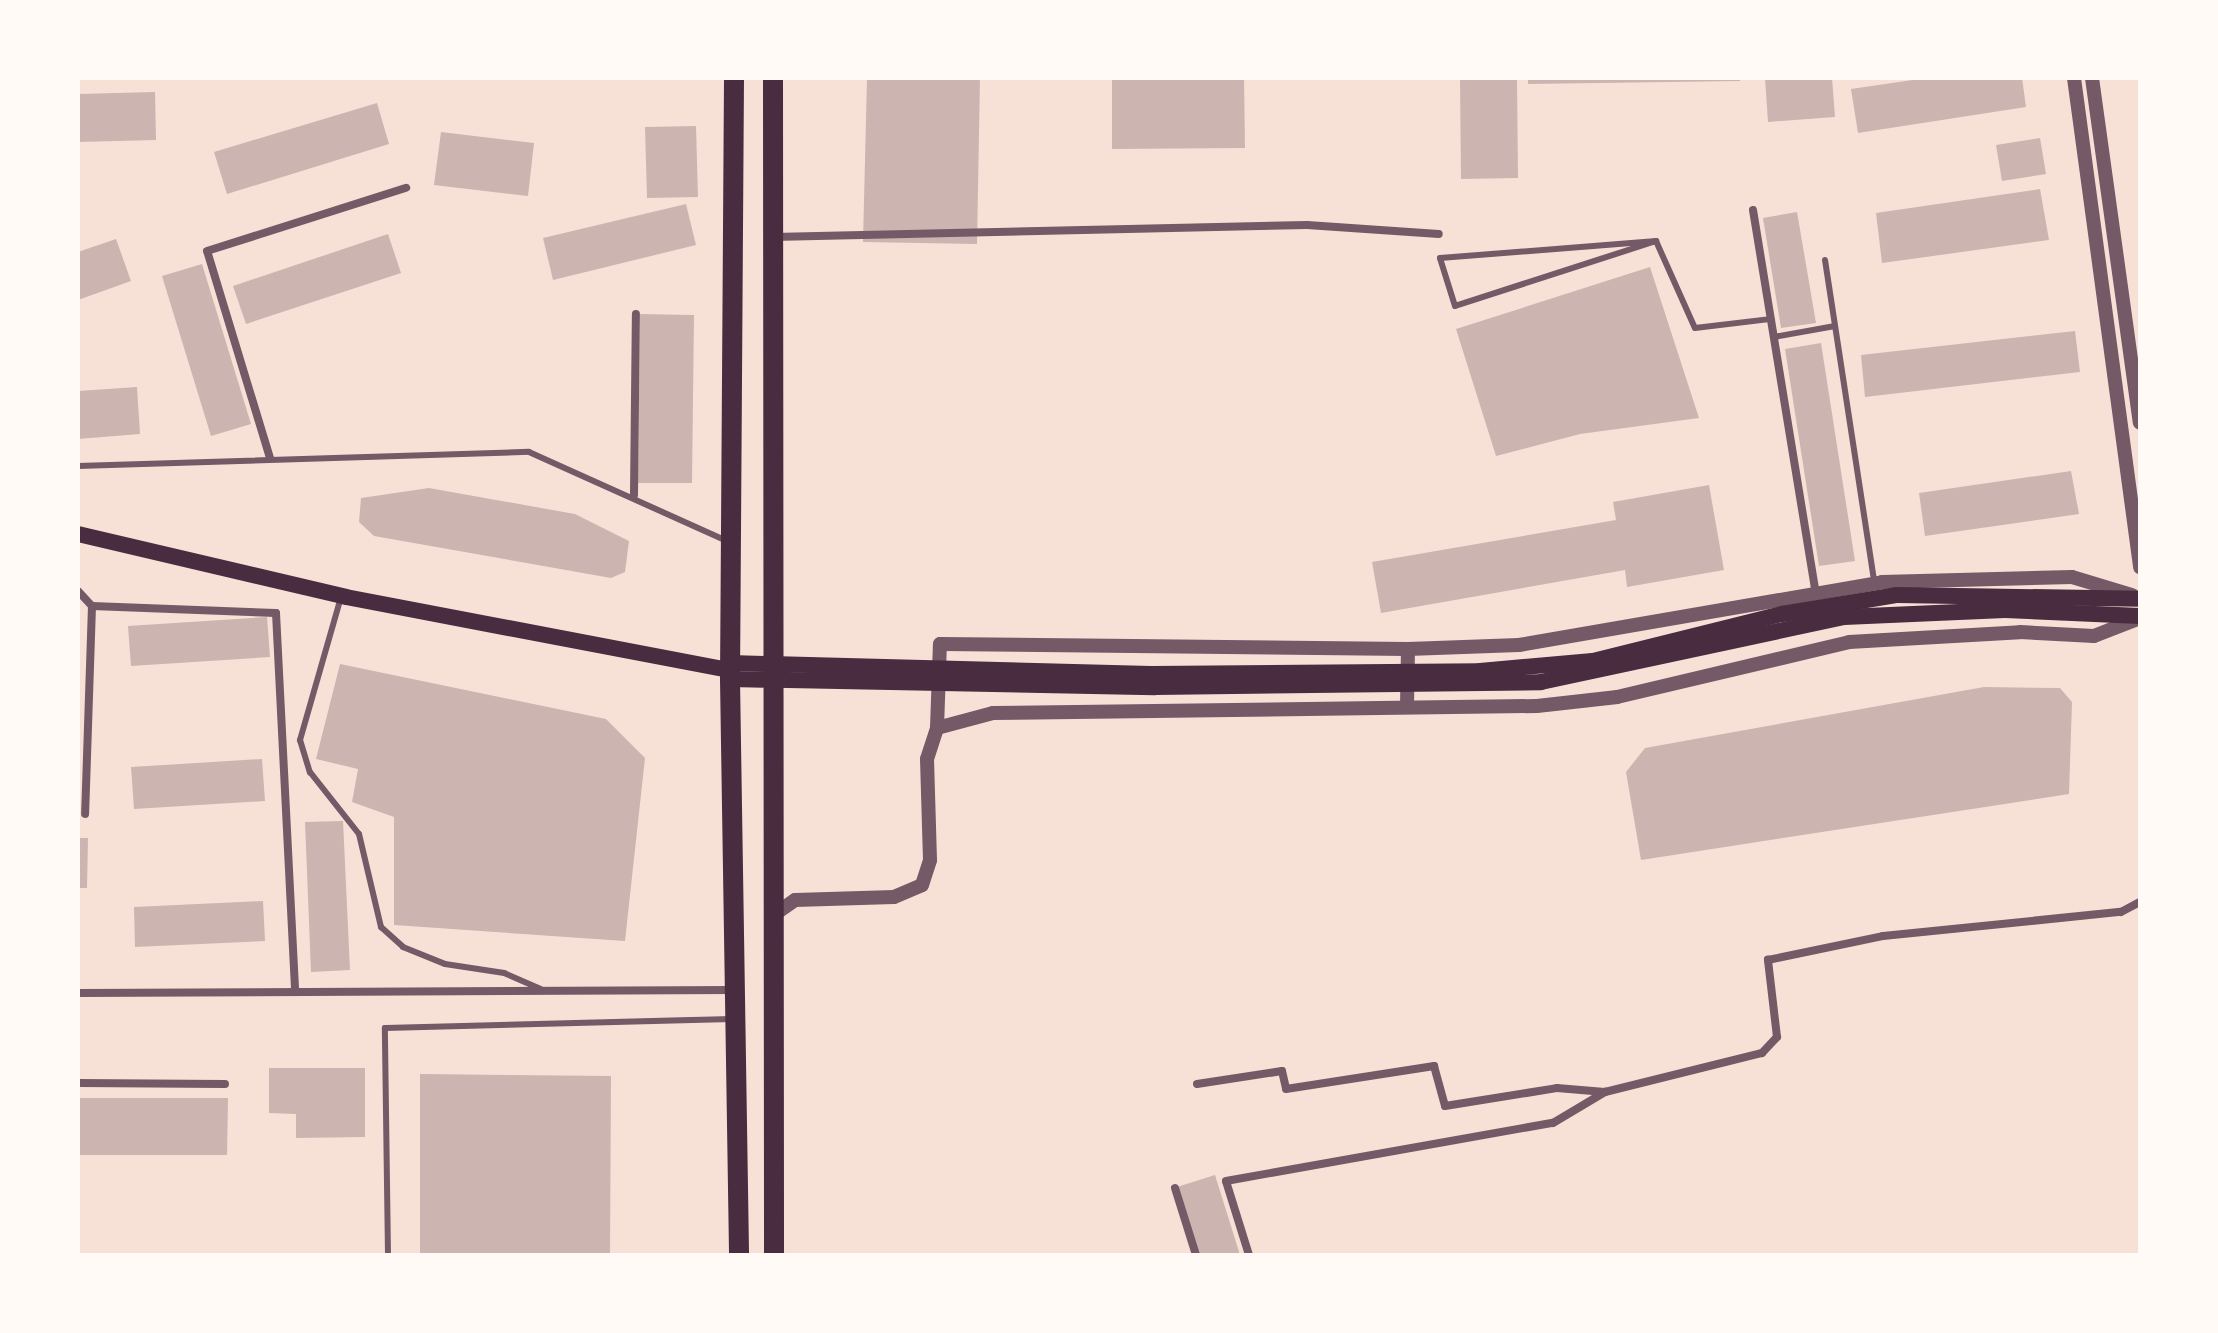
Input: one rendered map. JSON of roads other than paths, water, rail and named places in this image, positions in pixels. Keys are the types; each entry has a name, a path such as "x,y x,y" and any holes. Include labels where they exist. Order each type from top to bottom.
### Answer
{"main road":[{"path":"734,78 730,671 739,1255"},
{"path":"773,78 774,1255"},
{"path":"78,534 341,595 730,671 893,675 1539,668 1841,602 2140,598"},
{"path":"2006,602 2140,617"}],"street":[{"path":"2074,78 2140,568"},
{"path":"2092,78 2140,423"},
{"path":"270,458 207,251 406,188"},
{"path":"1753,210 1815,590"},
{"path":"772,237 1307,225 1439,234"},
{"path":"634,495 636,314"},
{"path":"775,914 795,900 894,897 922,885 930,860 927,759 937,728 940,644 1408,649 1519,645 1815,590 1875,583 2072,577 2140,598"},
{"path":"78,591 92,606 276,613 295,991"},
{"path":"82,808 92,606"},
{"path":"937,728 993,713 1537,706 1617,697 1849,642 2020,632 2094,636 2140,617"},
{"path":"78,628 91,625"},
{"path":"1407,706 1408,649"},
{"path":"78,697 89,697"},
{"path":"1249,1255 1226,1181 1553,1123 1605,1092 1762,1053 1777,1037 1768,960 1883,936 2121,912 2140,902"},
{"path":"78,993 735,990"},
{"path":"1197,1084 1282,1071 1286,1089 1434,1066 1445,1106 1557,1088 1605,1092"},
{"path":"78,1083 225,1084"},
{"path":"1175,1188 1196,1255"}],"lane":[{"path":"1656,241 1695,328 1771,319"},
{"path":"1656,241 1455,306 1440,258 1548,250 1656,241"},
{"path":"1825,260 1875,583"},
{"path":"1774,337 1835,326"},
{"path":"78,466 529,452 634,495 731,543"},
{"path":"341,595 300,740 310,772 359,834 381,927 431,958 504,973 544,990"},
{"path":"388,1255 385,1028 736,1019"}]}
